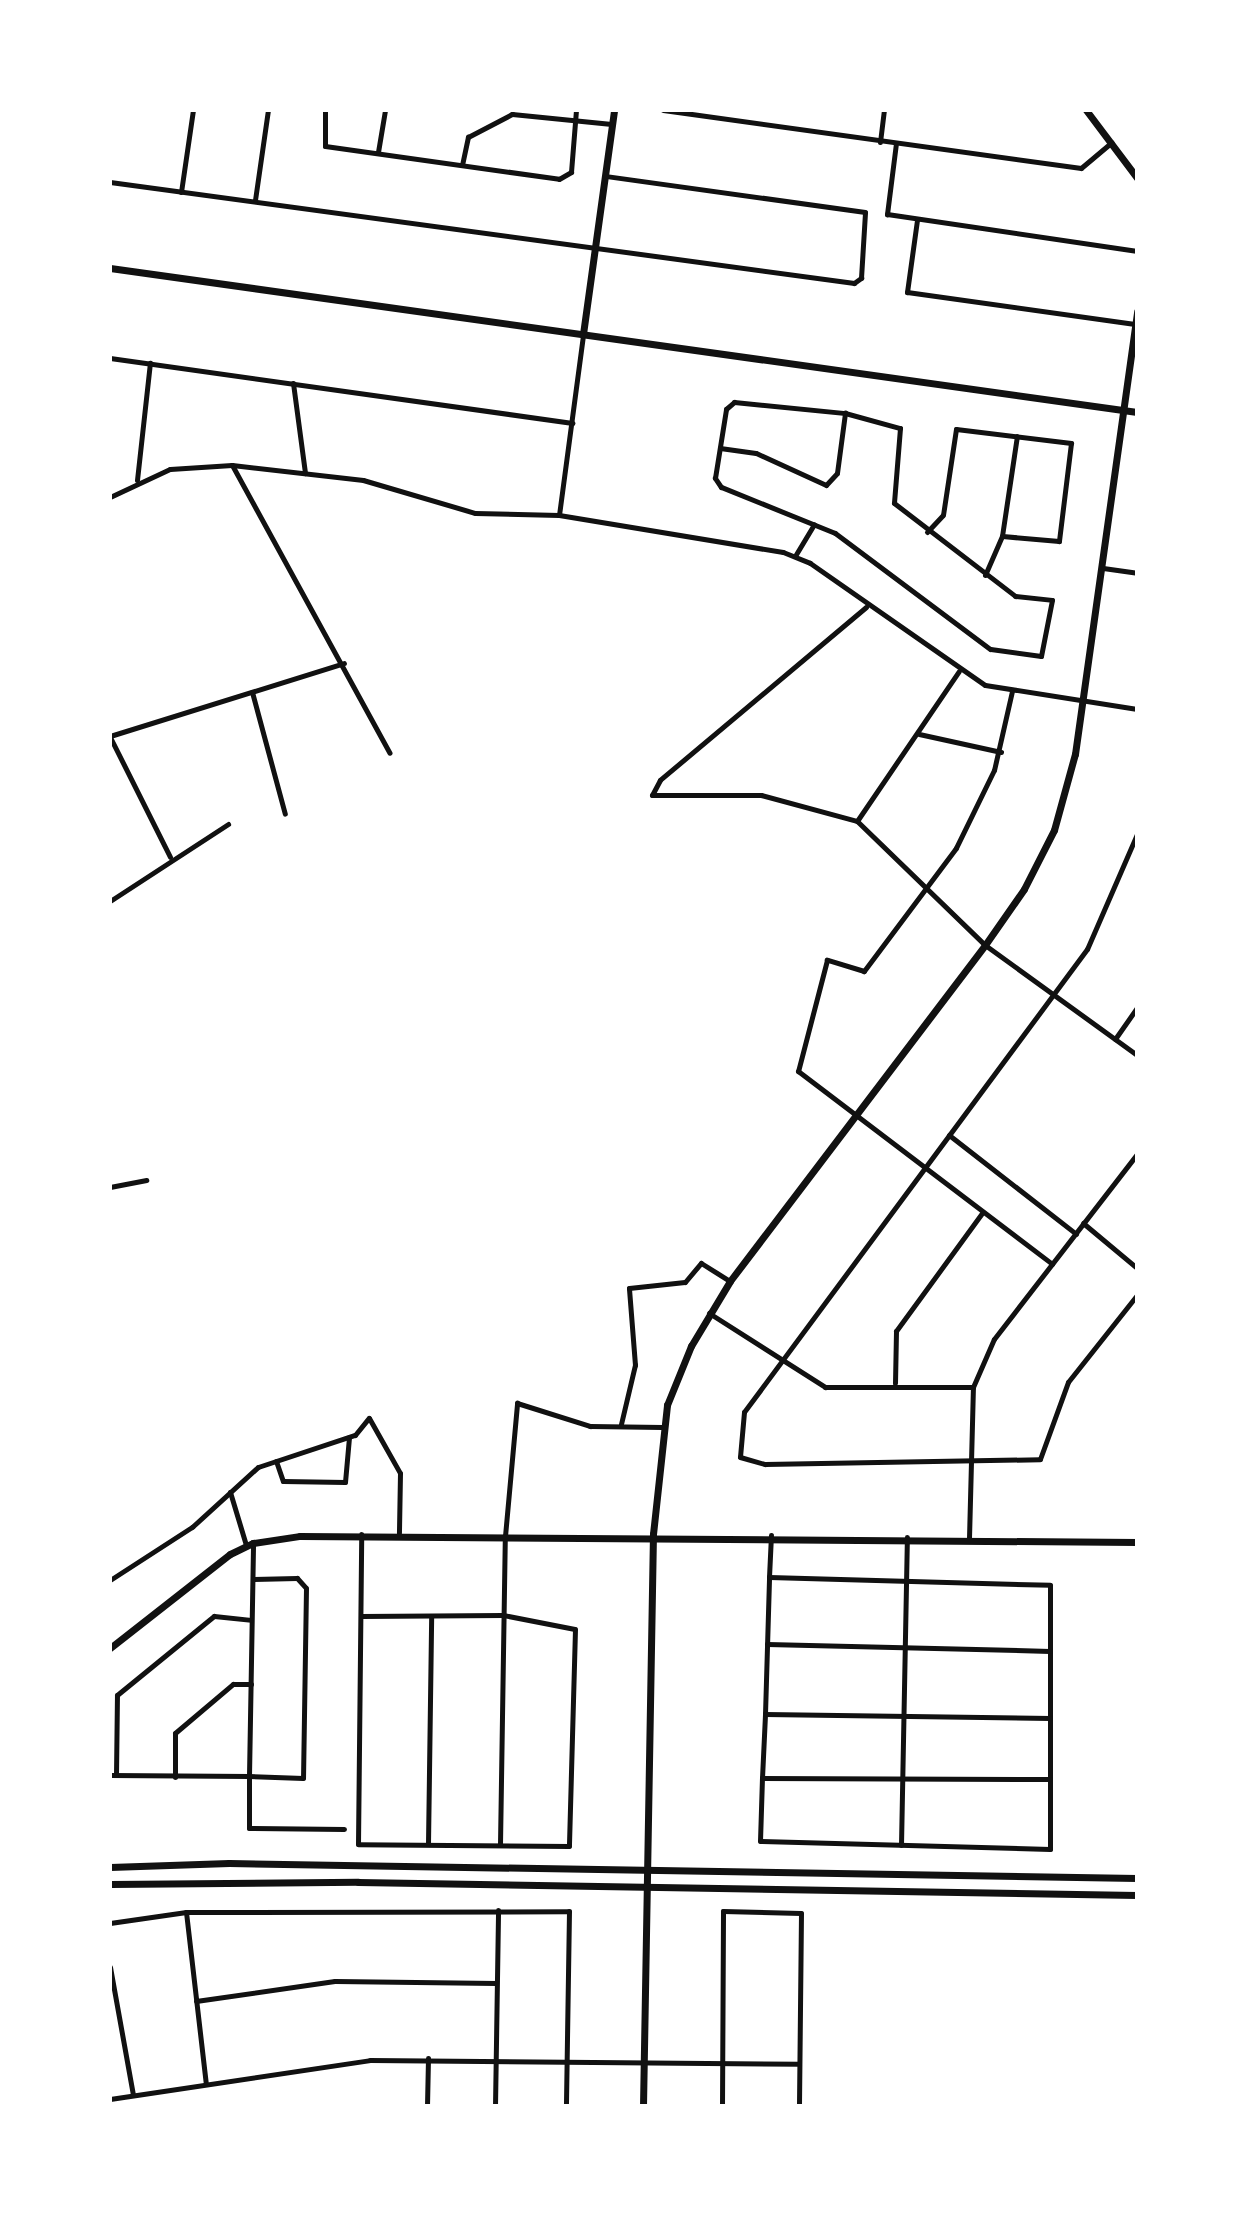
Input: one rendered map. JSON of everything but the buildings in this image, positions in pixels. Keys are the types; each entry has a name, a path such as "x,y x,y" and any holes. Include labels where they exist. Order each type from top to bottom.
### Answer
{"street":[{"path":"181,192 192,110"},
{"path":"255,200 268,110"},
{"path":"325,110 325,146 559,179 571,172 576,110"},
{"path":"378,152 385,110"},
{"path":"559,515 614,110"},
{"path":"663,110 880,142 1081,167 1111,142"},
{"path":"880,142 884,110"},
{"path":"1086,110 1137,178"},
{"path":"463,166 468,137 512,114 612,124"},
{"path":"896,144 887,214 1137,251"},
{"path":"110,182 854,283 860,278 865,212 606,176"},
{"path":"917,220 907,292 1135,324"},
{"path":"110,268 1137,412"},
{"path":"643,2106 647,2063 651,1886 653,1534 662,1427 677,1375 709,1313 730,1281 985,945 1024,889 1054,830 1083,701 1137,311"},
{"path":"110,358 572,423"},
{"path":"137,480 150,363"},
{"path":"293,383 304,473"},
{"path":"734,402 888,420 900,428 890,495 927,532 1015,596 1052,600 1041,656 990,649 835,533 721,487 715,478 720,447 726,410 734,402"},
{"path":"720,447 756,453 826,485 837,472 845,413"},
{"path":"927,532 943,515 956,429 1071,443 1059,541 1002,536"},
{"path":"985,575 1002,536 1017,436"},
{"path":"232,465 344,663 390,753"},
{"path":"110,497 137,480 170,469 232,465 410,490 475,513 559,515 795,556 959,671 1012,691 1137,709"},
{"path":"795,556 814,524"},
{"path":"1103,568 1137,573"},
{"path":"866,607 660,780 652,795 761,795 857,821 928,885 985,945 1137,1055"},
{"path":"170,857 110,737 344,663"},
{"path":"857,821 919,734 959,671"},
{"path":"1012,691 1001,751 956,848 864,971 827,960 798,1071 1052,1264"},
{"path":"252,692 285,814"},
{"path":"919,734 1001,751"},
{"path":"110,901 170,857 228,824"},
{"path":"1137,834 1114,898 1052,993 784,1362 744,1412 740,1457 765,1464 1040,1460 1068,1382 1137,1295"},
{"path":"1115,1039 1137,1007"},
{"path":"948,1135 1076,1234"},
{"path":"969,1538 968,1459 973,1387 994,1339 1137,1154"},
{"path":"110,1187 146,1180"},
{"path":"895,1383 895,1331 982,1213"},
{"path":"1083,1223 1137,1268"},
{"path":"621,1424 635,1365 629,1288 685,1282 701,1263 730,1281"},
{"path":"709,1313 825,1387 895,1383 973,1387"},
{"path":"500,1844 505,1536 517,1402 590,1426 621,1424 662,1427"},
{"path":"110,1580 192,1527 258,1467 349,1437 374,1418 400,1473 399,1533"},
{"path":"276,1461 283,1481 345,1482 349,1437"},
{"path":"230,1492 249,1544 253,1579 249,1828 344,1829"},
{"path":"110,1648 249,1544 399,1533 505,1536 771,1535 1137,1542"},
{"path":"361,1534 358,1844 569,1846 575,1629 503,1615 361,1616"},
{"path":"769,1577 1050,1585 1050,1849 760,1841 769,1577 771,1535"},
{"path":"901,1845 907,1537"},
{"path":"251,1620 214,1616 117,1695 113,1775 303,1778 306,1588 296,1578 253,1579"},
{"path":"428,1844 431,1616"},
{"path":"767,1644 1050,1651"},
{"path":"175,1777 175,1733 233,1684 251,1684"},
{"path":"765,1714 1050,1718"},
{"path":"762,1778 1050,1779"},
{"path":"110,1867 229,1863 1137,1878"},
{"path":"110,1884 651,1886 1137,1895"},
{"path":"495,2106 498,1910"},
{"path":"110,1923 186,1912 569,1911 566,2106"},
{"path":"722,2106 723,1911 801,1913 799,2106"},
{"path":"186,1912 206,2084"},
{"path":"110,1967 133,2095"},
{"path":"196,2001 335,1981 496,1983"},
{"path":"110,2099 206,2084 428,2058 799,2064"},
{"path":"427,2106 428,2058"}]}
